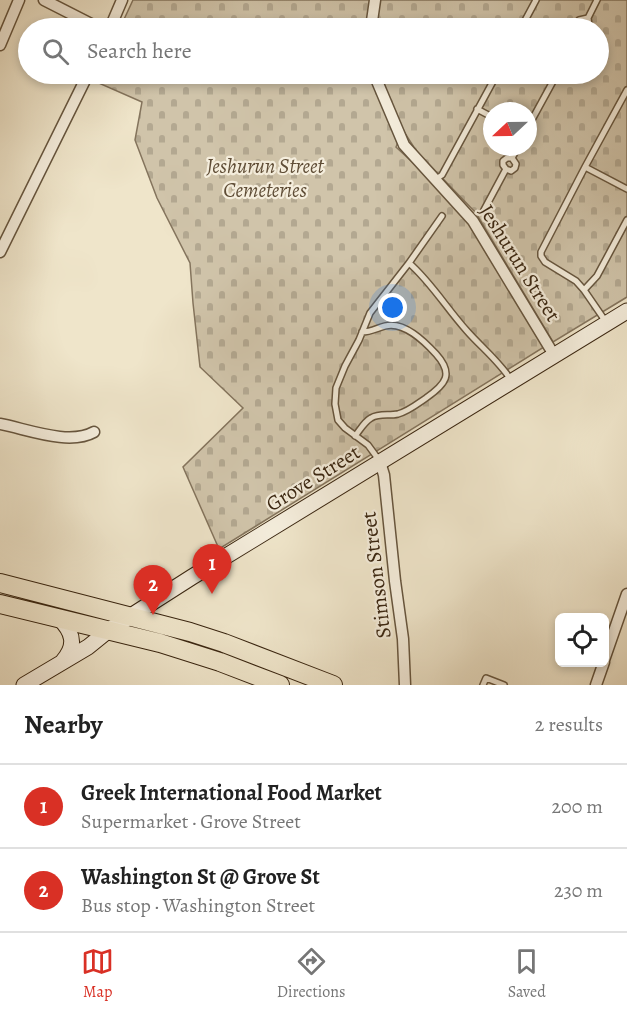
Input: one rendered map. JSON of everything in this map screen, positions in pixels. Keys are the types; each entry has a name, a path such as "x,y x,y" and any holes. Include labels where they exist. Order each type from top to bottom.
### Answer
{"main road":[{"name":"Grove Street","path":"24,685 88,647 109,630 192,577 627,311"},
{"path":"0,583 174,627 225,643 333,685"},
{"path":"0,604 109,630 201,656 279,685"},
{"path":"59,618 72,637 72,647 63,661"}],"street":[{"path":"0,45 19,0"},
{"path":"44,0 79,18"},
{"path":"114,18 122,0"},
{"path":"372,18 375,0"},
{"path":"0,252 83,84"},
{"name":"Jeshurun Street","path":"378,84 404,145 473,220 554,355"},
{"path":"0,424 67,438 94,432"},
{"name":"Stimson Street","path":"380,462 384,475 403,639 405,685"},
{"path":"609,646 627,594"},
{"path":"596,685 602,667"}],"lane":[{"path":"526,18 536,0"},
{"path":"588,18 597,0"},
{"path":"436,179 442,175 491,84"},
{"path":"537,111 552,84"},
{"path":"606,323 576,280 545,262 540,256 542,248 627,90"},
{"path":"477,109 483,112"},
{"path":"484,210 506,170 511,171 515,168 513,156"},
{"path":"585,166 627,189"},
{"path":"380,462 368,446 342,426 338,420 334,400 336,388 374,308 442,216"},
{"path":"584,290 597,276 627,220"},
{"path":"409,263 512,381"},
{"path":"356,436 370,419 379,415 400,413 415,406 440,387 446,374 444,364 434,352 405,329 387,325 369,332 362,332"},
{"path":"483,685 486,678 504,685"}],"green space":[{"name":"Jeshurun Street Cemeteries","path":"133,0 627,0 627,297 553,342 476,213 417,152 403,130 396,147 466,218 544,347 219,549 183,467 243,408 200,367 190,263 157,198 135,140 142,102 101,84 609,84 609,18 125,18"}],"place":[{"name":"Greek International Food Market","path":"212,594"},
{"name":"Washington St @ Grove St","path":"153,615"}]}
